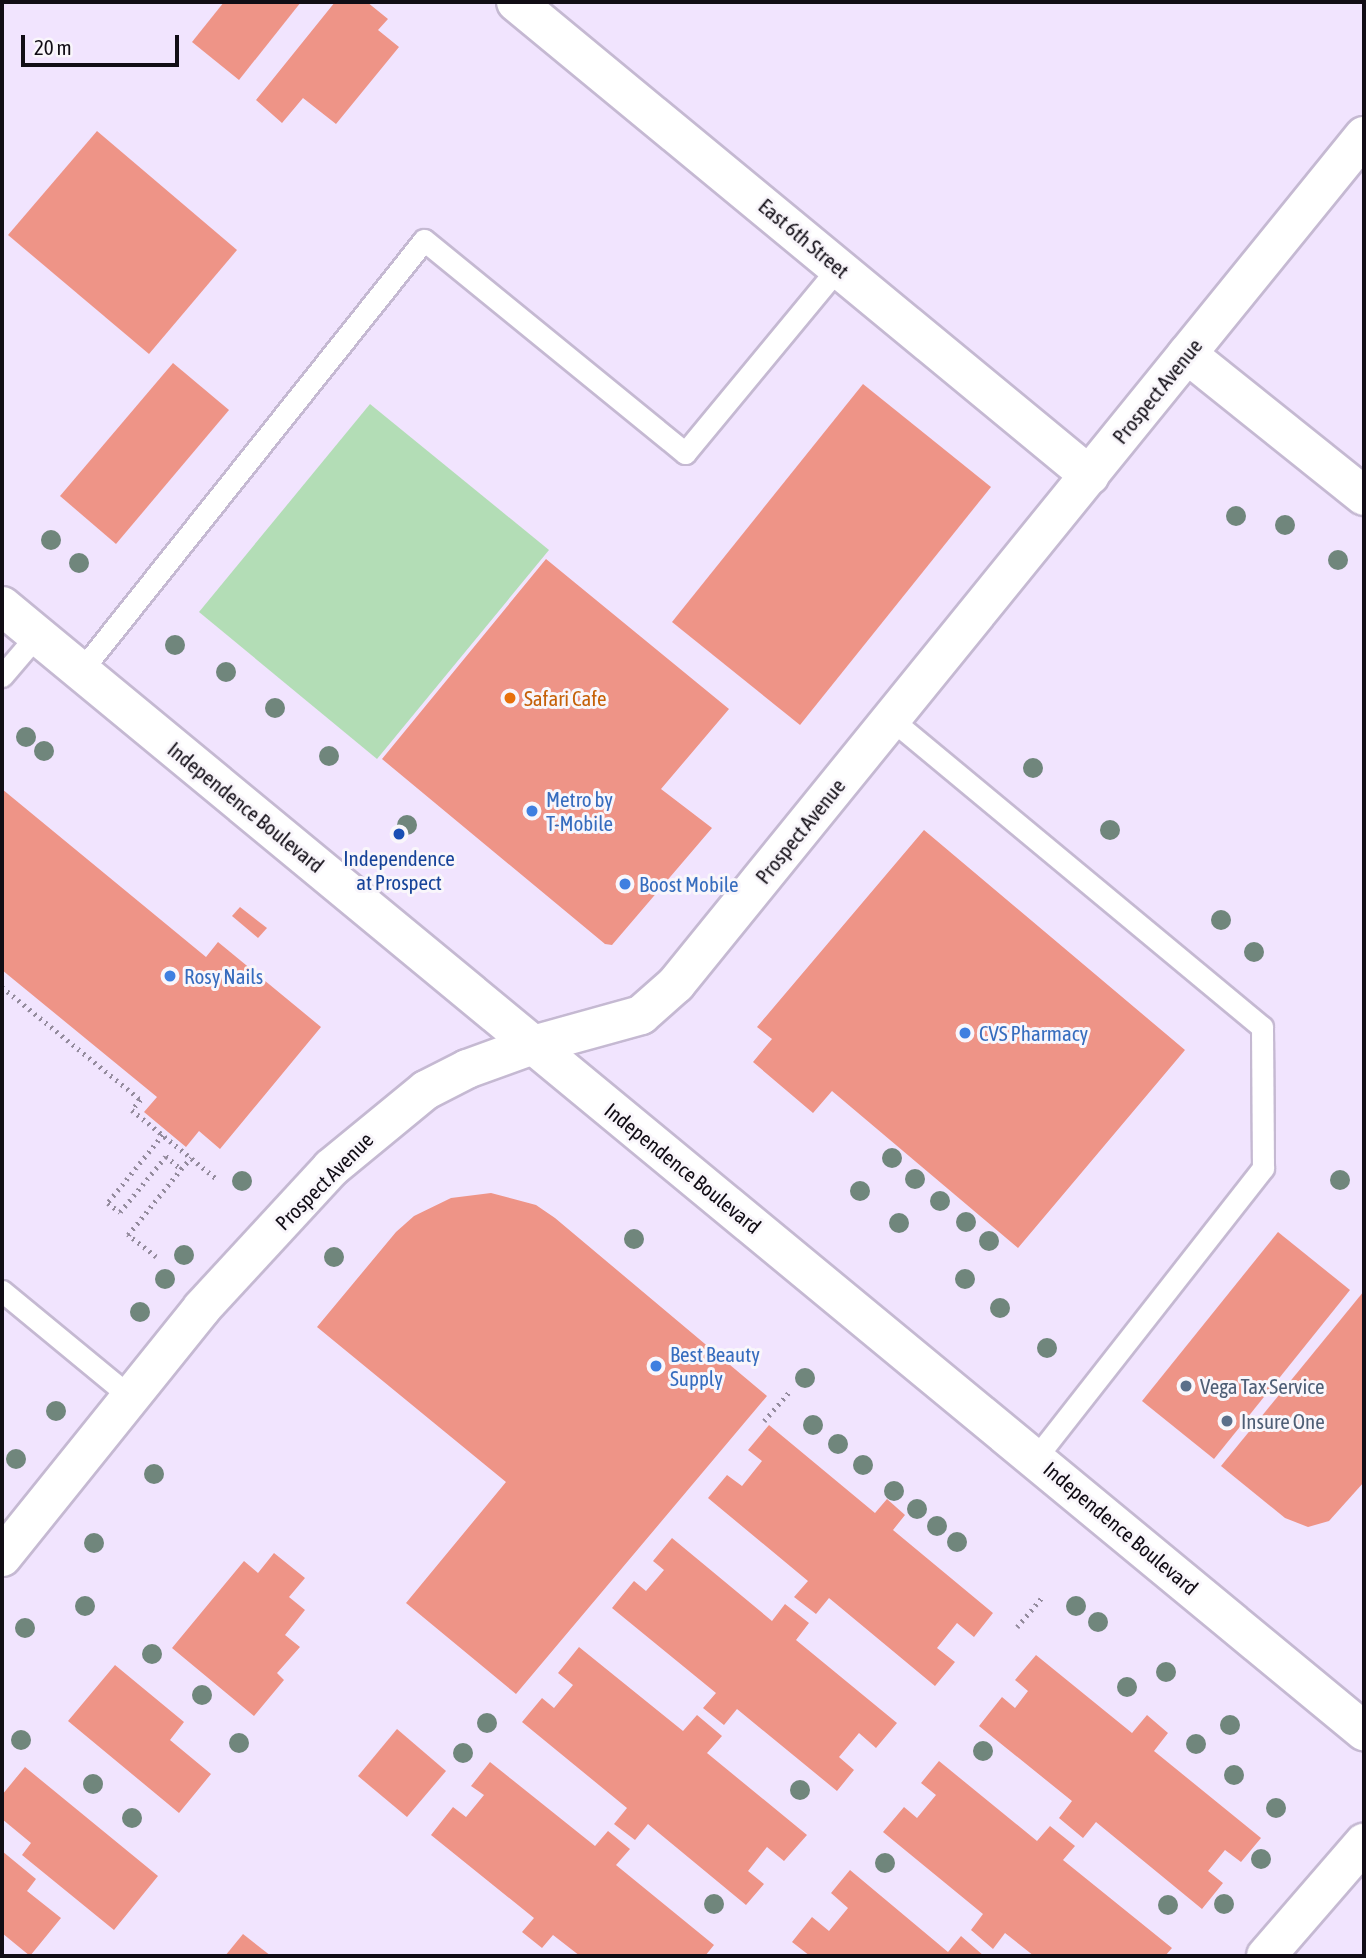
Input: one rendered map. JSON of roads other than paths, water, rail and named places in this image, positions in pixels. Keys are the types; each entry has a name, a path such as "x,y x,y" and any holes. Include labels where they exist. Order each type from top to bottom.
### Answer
{"main road":[{"name":"East 6th Street","path":"516,2 1090,476"},
{"name":"Prospect Avenue","path":"2,1558 202,1308 331,1168 426,1090 467,1069 533,1045 641,1015 676,984 1364,136"},
{"path":"1187,354 1364,496"},
{"name":"Independence Boulevard","path":"2,606 1364,1731"},
{"path":"1266,1956 1364,1843"}],"lane":[{"path":"80,672 424,240 685,453 839,267"},
{"path":"2,676 37,635"},
{"path":"891,719 1262,1027 1263,1168 1036,1458"},
{"path":"2,1291 132,1398"}],"place":[{"name":"Safari Cafe","path":"510,698"},
{"name":"Metro by T-Mobile","path":"532,811"},
{"name":"Independence at Prospect","path":"399,834"},
{"name":"Boost Mobile","path":"625,884"},
{"name":"Rosy Nails","path":"170,976"},
{"name":"CVS Pharmacy","path":"965,1033"},
{"name":"Best Beauty Supply","path":"656,1366"},
{"name":"Vega Tax Service","path":"1186,1386"},
{"name":"Insure One","path":"1227,1421"}]}
